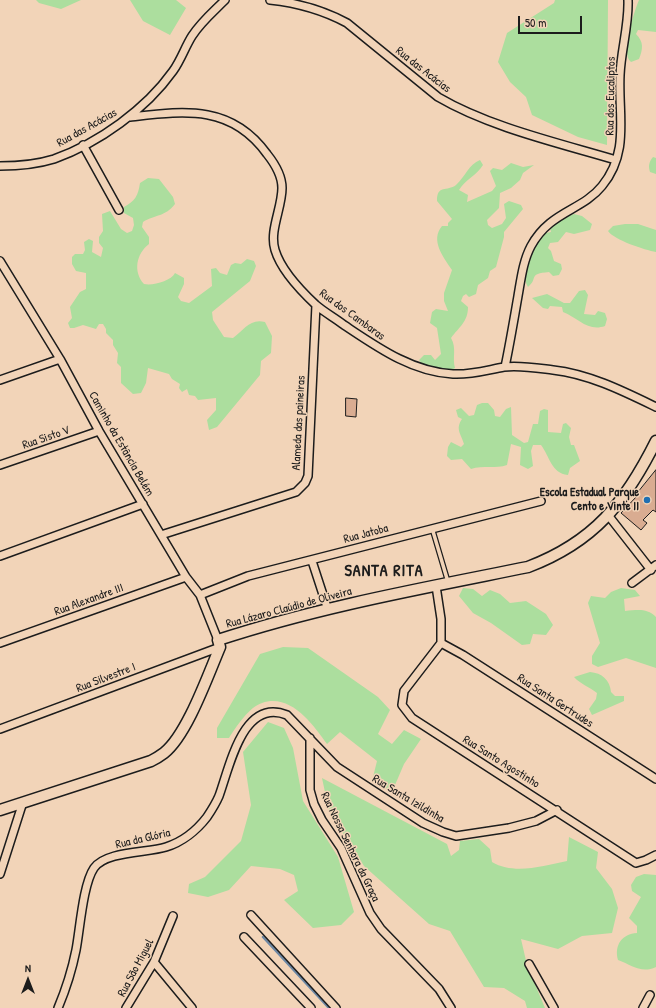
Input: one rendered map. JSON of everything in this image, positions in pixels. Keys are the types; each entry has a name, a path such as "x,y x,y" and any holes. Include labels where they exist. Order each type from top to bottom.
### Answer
{"street":[{"name":"Rua das Acácias","path":"0,166 17,166 54,159 83,145 130,117 160,87 174,70 191,38 203,22 225,0"},
{"name":"Rua das Acácias","path":"270,0 311,7 331,14 347,23 438,97 452,105 515,129 616,160"},
{"name":"Rua dos Eucaliptos","path":"505,367 523,272 531,246 541,230 557,217 590,197 602,187 616,160 622,136 620,76 628,0"},
{"name":"Rua dos Cambaras","path":"130,117 183,111 203,113 229,122 257,140 280,175 281,194 275,228 274,249 280,261 292,278 316,305 381,349 404,361 433,370 453,374 477,373 505,367 567,372 606,384 656,407"},
{"path":"83,145 118,210"},
{"name":"Caminho da Estância Belém","path":"0,261 2,271 60,359 99,431 186,577 200,594 219,644"},
{"name":"Alameda das paineiras","path":"161,535 296,492 305,483 308,476 310,445 316,305"},
{"path":"0,380 60,359"},
{"name":"Rua Sisto V","path":"0,465 99,431"},
{"name":"Rua Lázaro Claúdio de Oliveira","path":"0,810 151,761 164,753 173,744 198,701 219,644 258,627 448,583 528,567 572,546 608,515 638,476 656,441"},
{"name":"Rua Jatoba","path":"200,594 248,576 312,561 432,527 541,501"},
{"path":"0,556 143,504"},
{"path":"608,515 653,567 632,583"},
{"path":"312,561 328,610"},
{"name":"Rua Alexandre III","path":"0,643 186,577"},
{"path":"436,586 441,619 442,643"},
{"name":"Rua Santa Gertrudes","path":"442,643 463,654 656,779"},
{"name":"Rua Santo Agostinho","path":"442,643 404,691 402,705 418,723 557,810 636,863 656,855"},
{"name":"Rua Silvestre I","path":"0,729 219,644"},
{"name":"Rua da Glória","path":"58,1008 71,973 87,887 95,866 104,859 166,847 193,832 206,817 218,798 238,742 256,718 262,713 280,712 287,715 310,738"},
{"name":"Rua Santa Izildinha","path":"310,738 337,767 355,780 423,823 456,836 509,828 536,821 557,810"},
{"name":"Rua Nossa Senhora da Graça","path":"310,738 310,790 314,804 322,820 341,848 370,913 381,929 439,989 451,1008"},
{"path":"0,874 23,802"},
{"path":"251,915 336,1008"},
{"name":"Rua São Miguel","path":"126,1008 154,962 173,916"},
{"path":"244,937 311,1008"},
{"path":"154,962 192,1008"},
{"path":"529,964 554,1008"},
{"path":"642,1008 650,996"}],"lane":[{"path":"432,527 448,583"}],"green space":[{"path":"36,0 81,0 61,9 39,3"},
{"path":"130,0 176,0 186,8 170,35 143,21"},
{"path":"555,0 608,0 607,145 578,137 532,115 526,97 510,82 498,62 507,33 554,3"},
{"path":"639,0 656,0 656,32 638,30 636,34 642,43 641,52 639,59 631,62 628,58 627,42 631,23"},
{"path":"653,157 656,158 656,174 650,172 649,170 649,164"},
{"path":"480,160 483,165 478,172 464,183 459,190 468,195 467,202 492,191 496,186 490,171 493,168 502,170 511,163 523,167 534,165 523,173 520,180 511,188 500,193 499,208 487,220 488,225 492,228 502,224 506,218 504,204 509,201 521,205 523,209 504,232 496,267 490,271 488,278 478,285 476,294 469,297 466,294 463,296 461,301 468,307 468,312 465,320 451,338 454,346 455,368 450,371 422,364 419,360 424,355 431,355 435,360 441,354 437,328 430,323 432,312 436,309 448,311 444,301 444,293 452,270 439,248 437,237 442,226 448,226 448,223 452,219 437,201 437,196 441,190 456,185 473,164"},
{"path":"148,178 159,179 173,197 175,204 168,211 143,222 142,227 149,237 149,244 141,253 137,269 138,274 144,284 161,282 170,278 175,273 184,278 184,284 178,297 181,301 189,303 212,286 211,269 216,268 220,273 227,275 231,265 235,263 241,264 247,259 254,261 256,266 250,281 212,312 213,320 224,337 233,338 251,323 260,321 265,322 272,336 271,353 261,361 260,375 217,427 209,430 207,420 216,410 216,398 198,400 195,396 189,395 187,389 182,392 179,388 180,384 172,379 169,374 148,368 146,383 141,393 133,394 121,383 121,367 117,363 118,353 113,345 113,340 106,333 106,329 103,324 99,324 96,329 83,325 70,328 68,323 72,318 70,307 80,292 86,289 86,273 76,271 72,264 72,257 75,254 83,254 85,250 84,242 89,239 93,241 92,252 101,257 103,248 99,243 99,237 103,231 102,214 110,211 121,229 127,233 132,231 134,225 133,218 124,213 124,207 131,203 135,198 140,183"},
{"path":"574,214 582,216 592,224 590,230 574,234 566,232 558,242 550,243 548,248 551,251 554,261 561,264 562,269 559,275 553,276 549,272 538,274 534,277 533,281 528,287 525,279 526,274 531,257 539,241 545,233 551,232 550,228 556,221"},
{"path":"638,224 656,230 656,252 638,247 616,238 608,231 613,226"},
{"path":"585,290 588,295 584,314 595,315 598,311 605,313 607,319 605,326 588,326 563,312 562,307 550,306 548,309 543,308 532,298 547,294 564,303 570,303 579,291"},
{"path":"488,403 494,410 495,416 500,417 506,409 511,407 512,435 524,443 528,442 533,424 538,424 540,411 544,409 548,410 548,432 561,433 563,424 566,423 571,428 569,437 571,445 574,445 580,461 570,468 568,475 562,474 554,468 541,445 533,445 531,451 533,466 528,469 520,465 521,447 511,444 507,465 471,469 462,459 451,460 447,456 448,447 451,442 461,447 464,444 459,429 462,419 458,417 456,410 461,408 469,416 474,415 477,405"},
{"path":"463,588 473,589 482,596 490,590 500,594 510,603 526,601 546,614 553,625 546,635 533,634 530,644 522,645 491,623 473,613 459,596"},
{"path":"621,588 635,590 640,596 624,599 625,611 646,611 656,617 656,668 626,658 598,667 592,664 592,656 600,643 588,603 591,596 605,598 611,592"},
{"path":"283,647 308,648 378,697 390,710 378,734 392,744 404,730 421,739 404,764 392,792 372,781 377,761 340,732 327,744 308,720 292,707 282,703 273,701 257,705 243,718 229,738 217,738 217,728 260,654"},
{"path":"590,672 605,678 609,684 611,692 615,696 624,696 624,701 592,715 589,709 596,699 597,693 579,682 574,677"},
{"path":"268,722 284,728 293,748 303,801 338,857 354,912 341,925 313,928 284,900 298,891 294,875 280,869 251,866 229,890 208,897 188,893 189,884 205,877 241,841 251,805 243,752"},
{"path":"322,778 447,844 451,856 459,850 460,841 479,839 490,849 492,862 501,866 519,869 539,867 567,861 569,837 598,852 596,868 612,889 618,908 612,933 582,936 558,949 521,939 527,965 545,1008 527,1008 525,1001 504,988 484,987 450,931 429,924 364,866 329,811"},
{"path":"644,874 656,875 656,967 646,970 618,960 617,955 620,941 627,936 637,933 637,926 629,918 641,897 632,891 631,885 636,877"}],"building":[{"path":"346,398 357,399 356,417 346,416"},
{"name":"Escola Estadual Parque Cento e Vinte II","path":"656,470 656,512 653,510 643,520 647,523 641,530 621,513 637,496 636,495"}],"waterway":[{"path":"263,937 329,1008"}],"place":[{"name":"Escola Estadual Parque Cento e Vinte II","path":"647,500"}],"district":[{"name":"SANTA RITA","path":"384,572"}]}
